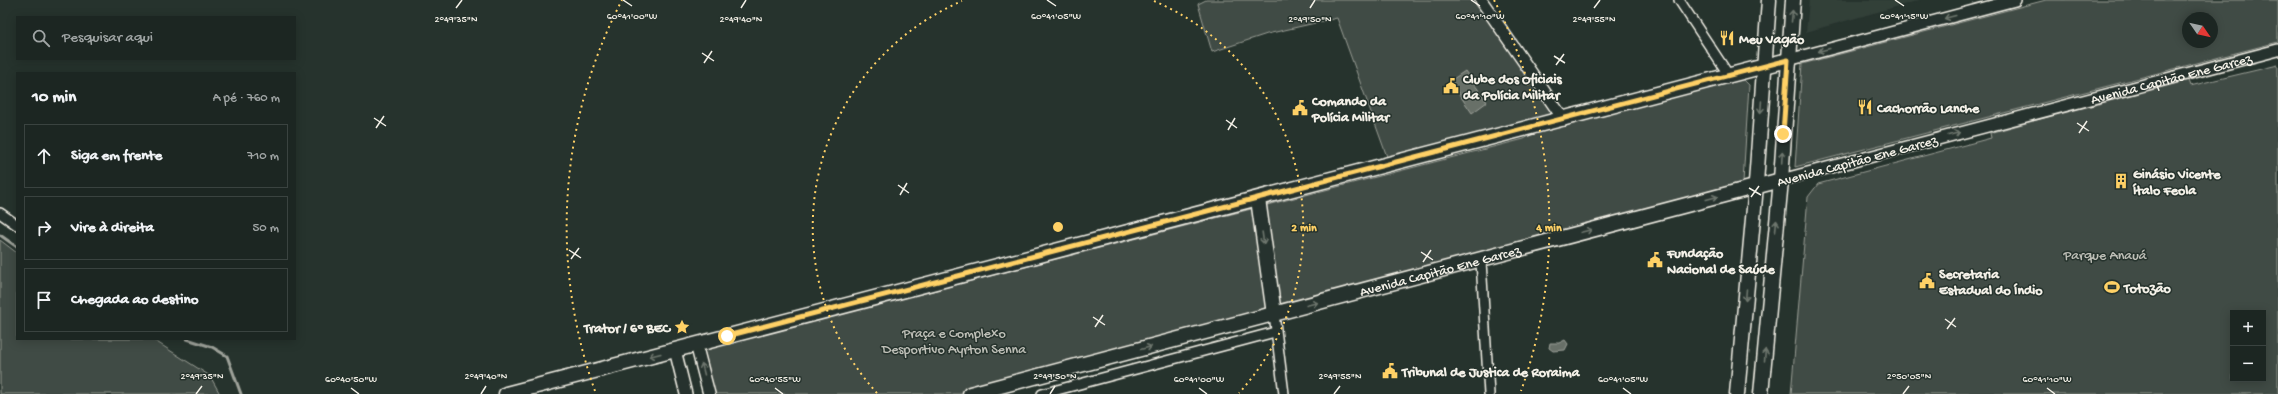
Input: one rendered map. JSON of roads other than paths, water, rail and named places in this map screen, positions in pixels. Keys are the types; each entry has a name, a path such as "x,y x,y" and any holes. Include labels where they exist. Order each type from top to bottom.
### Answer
{"main road":[{"path":"1737,394 1756,186 1769,0"},
{"path":"1761,394 1781,180 1793,0"},
{"path":"506,394 1730,77 1788,60"},
{"name":"Avenida Capitão Ene Garcez","path":"970,394 1481,261 1781,180"},
{"path":"1258,199 1274,314"}],"street":[{"path":"1481,0 1564,120"},
{"path":"1679,0 1730,77"},
{"path":"1788,60 2015,0"},
{"name":"Avenida Capitão Ene Garcez","path":"1781,180 2278,50"},
{"path":"0,212 16,224"},
{"path":"1481,261 1489,394"},
{"path":"1274,314 1275,332 1284,394"},
{"path":"1042,394 1275,332"},
{"path":"696,344 709,394"},
{"path":"674,350 686,394"}],"waterway":[{"path":"0,235 16,246"},
{"path":"190,340 212,347 227,356 241,394"}],"place":[{"name":"Meu Vagão","path":"1727,38"},
{"name":"Clube dos Oficiais da Polícia Militar","path":"1451,86"},
{"name":"Cachorrão Lanche","path":"1865,107"},
{"name":"Comando da Polícia Militar","path":"1300,108"},
{"name":"Ginásio Vicente Ítalo Feola","path":"2121,181"},
{"name":"Fundação Nacional de Saúde","path":"1655,260"},
{"name":"Secretaria Estadual do Índio","path":"1927,281"},
{"name":"Totozão","path":"2112,287"},
{"name":"Trator / 6º BEC","path":"682,327"},
{"name":"Tribunal de Justica de Roraima","path":"1390,371"}],"park label":[{"name":"Parque Anauá","path":"2105,254"},
{"name":"Praça e Complexo Desportivo Ayrton Senna","path":"954,340"}]}
